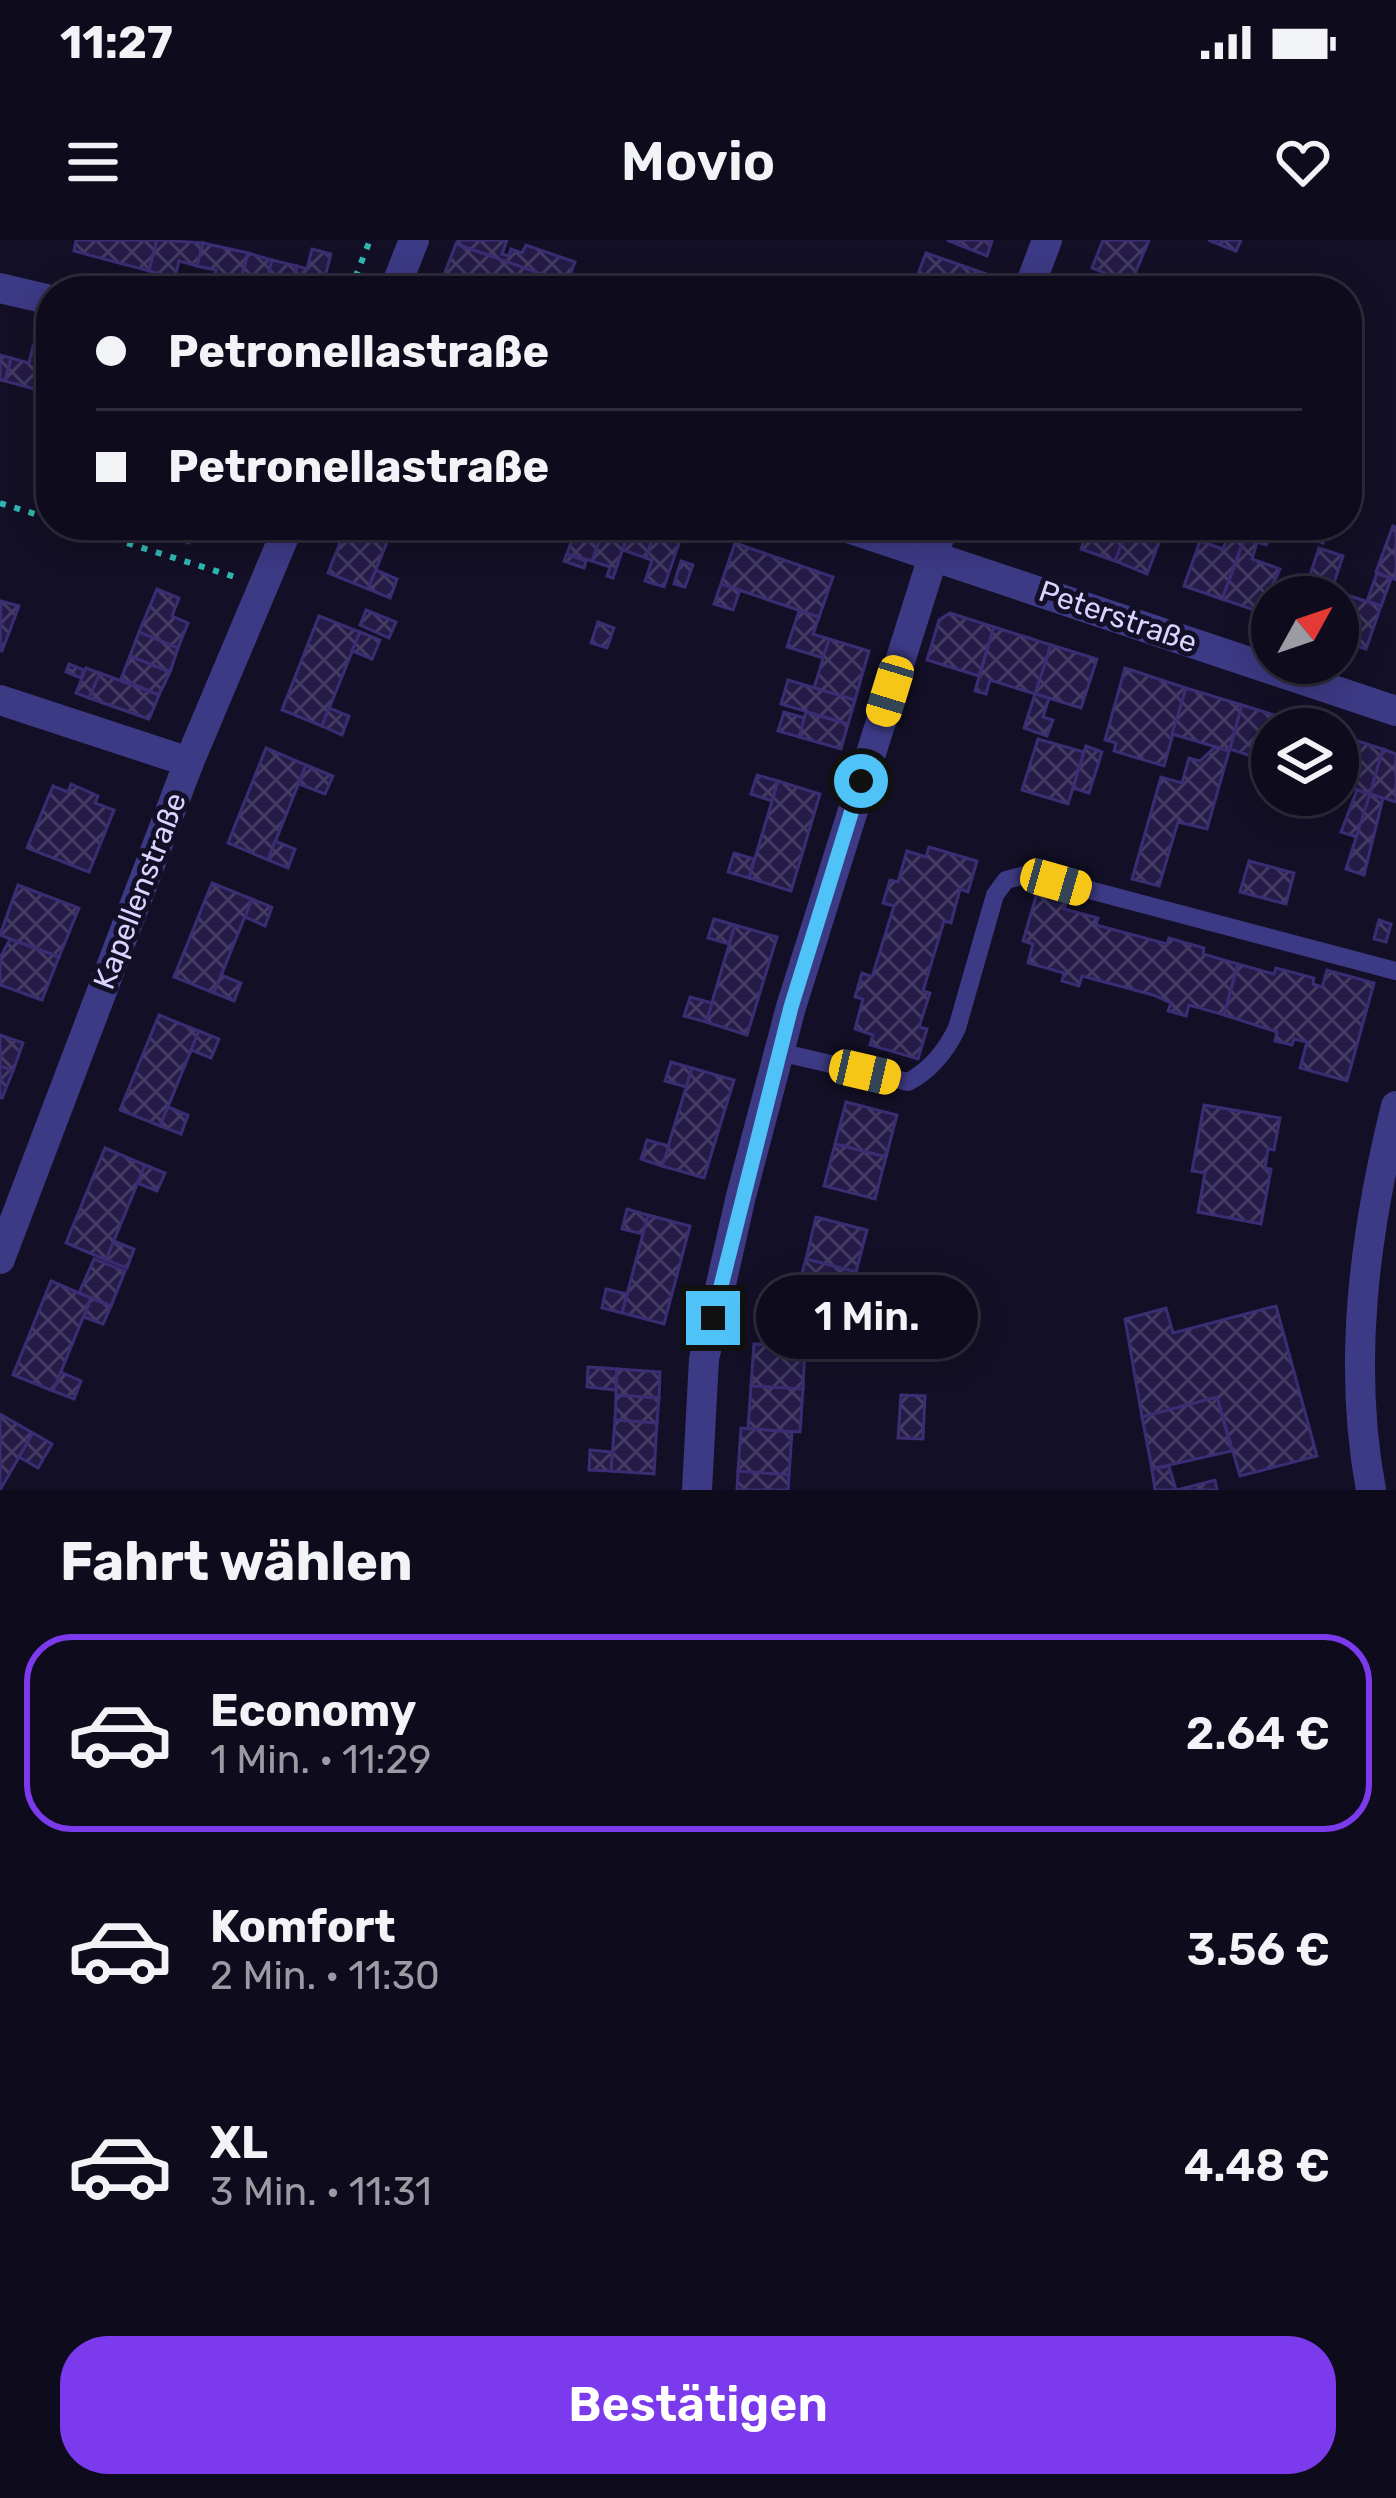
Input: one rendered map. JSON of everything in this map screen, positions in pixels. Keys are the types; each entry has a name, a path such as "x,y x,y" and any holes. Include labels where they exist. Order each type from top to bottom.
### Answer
{"street":[{"path":"400,276 414,240"},
{"path":"1034,276 1047,240"},
{"path":"0,287 36,296"},
{"name":"Kapellenstraße","path":"2,1249 189,762 282,540"},
{"name":"Peterstraße","path":"886,540 1396,710"},
{"path":"697,1490 704,1359 779,1052 938,540"},
{"path":"0,700 189,762"},
{"path":"1371,1490 1359,1341 1373,1200 1396,1106"}],"lane":[{"path":"779,1052 908,1082 920,1076 947,1048 957,1028 995,895 1006,880 1029,874 1396,971"}],"path":[{"path":"356,276 370,240"},
{"path":"0,503 36,514"},
{"path":"117,540 261,586"}],"building":[{"path":"76,240 157,240 149,271 74,251"},
{"path":"157,240 203,243 197,266 179,261 175,276 149,271"},
{"path":"458,240 507,240 502,254 509,256 511,249 522,253 526,245 575,262 570,276 547,276 456,244"},
{"path":"947,240 988,240 992,241 987,256"},
{"path":"1103,240 1149,240 1134,276 1113,276 1092,268"},
{"path":"1208,240 1241,240 1236,251"},
{"path":"203,243 248,253 242,276 214,276 216,270 197,266"},
{"path":"456,244 547,276 444,276"},
{"path":"312,249 331,254 325,276 294,276 297,266 307,269"},
{"path":"248,253 272,260 268,276 242,276"},
{"path":"926,253 992,276 917,276"},
{"path":"272,260 297,266 294,276 268,276"},
{"path":"36,347 36,389 5,381 11,358 29,363"},
{"path":"0,355 11,358 5,381 0,380"},
{"path":"1396,527 1396,580 1376,572"},
{"path":"341,540 388,540 368,589 328,573"},
{"path":"572,540 600,540 592,561 567,554"},
{"path":"600,540 626,540 613,578 607,576 610,567 592,561"},
{"path":"626,540 652,540 646,558 623,550"},
{"path":"652,540 680,540 664,587 645,581 652,560 646,558"},
{"path":"1084,540 1123,540 1115,561 1081,549"},
{"path":"1123,540 1160,540 1147,574 1115,561"},
{"path":"1226,540 1243,540 1222,599 1184,586 1200,541 1223,549"},
{"path":"1244,540 1268,540 1266,545 1257,542 1252,559 1280,569 1277,576 1251,576 1251,609 1222,599"},
{"path":"735,543 833,577 819,617 721,584"},
{"path":"1319,548 1343,556 1336,576 1310,576"},
{"path":"567,554 586,561 584,568 564,561"},
{"path":"681,561 693,565 685,587 674,584"},
{"path":"376,570 397,579 390,598 368,589"},
{"path":"1377,573 1391,579 1381,606 1367,601"},
{"path":"721,584 740,590 733,610 714,604"},
{"path":"157,589 179,598 172,616 188,623 178,648 139,632"},
{"path":"1359,599 1381,606 1366,649 1359,647"},
{"path":"1,601 19,606 2,651 0,650"},
{"path":"366,610 396,622 389,638 360,625"},
{"path":"799,611 819,617 813,634 829,639 823,658 787,647"},
{"path":"950,613 994,627 979,676 927,660 939,620"},
{"path":"319,616 360,632 322,726 282,710"},
{"path":"598,622 614,628 607,648 591,643"},
{"path":"994,627 1051,645 1035,694 990,680 986,694 975,691"},
{"path":"139,632 178,648 170,672 130,656"},
{"path":"360,632 380,640 372,659 352,651"},
{"path":"829,639 869,651 855,700 814,688"},
{"path":"1051,645 1097,659 1081,708 1035,694"},
{"path":"130,656 170,672 159,695 121,679"},
{"path":"69,664 84,670 81,678 66,672"},
{"path":"86,668 100,673 89,698 76,693"},
{"path":"1125,668 1186,688 1164,766 1114,751 1116,743 1105,740"},
{"path":"100,673 159,695 149,719 89,698"},
{"path":"788,680 855,700 848,724 781,704"},
{"path":"1186,688 1242,705 1229,751 1172,734"},
{"path":"1035,694 1049,698 1043,717 1053,720 1047,736 1024,728"},
{"path":"1242,705 1252,708 1251,756 1230,749"},
{"path":"329,708 349,716 342,735 322,726"},
{"path":"784,712 805,718 799,737 778,731"},
{"path":"806,712 848,724 841,749 799,737"},
{"path":"1038,739 1084,752 1068,804 1022,790"},
{"path":"1359,742 1383,749 1370,794 1359,791"},
{"path":"1086,746 1102,752 1089,793 1073,788"},
{"path":"1215,747 1229,751 1207,829 1178,822 1159,886 1132,879 1161,777 1182,783 1189,758 1200,761"},
{"path":"266,748 306,765 268,860 228,843"},
{"path":"1383,749 1396,754 1396,802 1370,794"},
{"path":"306,765 333,776 325,794 299,784"},
{"path":"757,775 778,781 772,801 751,794"},
{"path":"778,781 820,794 791,891 749,878"},
{"path":"71,784 98,796 95,803 114,810 89,872 27,848 53,786 68,792"},
{"path":"1359,791 1370,794 1357,837 1341,832 1347,816 1359,816"},
{"path":"1370,794 1383,798 1364,875 1346,869"},
{"path":"275,841 295,849 288,868 268,860"},
{"path":"929,847 977,861 968,892 960,889 951,923 944,921 923,991 930,993 919,1027 927,1029 918,1059 870,1045 873,1035 855,1029 863,999 855,997 862,973 872,977 894,906 883,903 890,880 898,882 907,851 926,857"},
{"path":"734,853 754,859 749,878 728,872"},
{"path":"1249,861 1294,873 1286,904 1240,892"},
{"path":"212,883 252,899 214,993 174,977"},
{"path":"18,885 79,908 59,957 0,935"},
{"path":"1037,893 1067,901 1064,909 1098,918 1096,925 1167,944 1169,938 1238,964 1224,1015 1189,1005 1186,1016 1168,1011 1171,1003 1153,995 1082,976 1079,986 1062,981 1064,973 1028,963 1033,944 1023,941"},
{"path":"252,899 272,907 265,926 245,917"},
{"path":"714,919 735,925 729,944 708,938"},
{"path":"1379,920 1391,924 1386,942 1374,939"},
{"path":"735,925 777,937 747,1035 706,1022"},
{"path":"10,939 59,957 42,1000 0,985 0,958"},
{"path":"1238,964 1314,978 1313,984 1322,987 1327,970 1374,983 1347,1081 1300,1068 1307,1042 1275,1041 1277,1032 1224,1015"},
{"path":"221,975 241,983 234,1001 214,993"},
{"path":"690,997 712,1003 706,1022 684,1016"},
{"path":"159,1015 199,1031 160,1126 120,1110"},
{"path":"199,1031 219,1039 211,1058 191,1050"},
{"path":"0,1035 23,1043 13,1071 0,1066"},
{"path":"671,1062 692,1068 686,1087 665,1081"},
{"path":"0,1066 13,1071 2,1098 0,1097"},
{"path":"692,1068 734,1080 704,1178 662,1166"},
{"path":"846,1102 897,1115 886,1157 835,1144"},
{"path":"1204,1105 1280,1118 1274,1150 1268,1149 1265,1168 1271,1169 1261,1224 1198,1212 1205,1173 1192,1171"},
{"path":"168,1107 188,1115 181,1134 160,1126"},
{"path":"647,1140 669,1146 662,1166 641,1159"},
{"path":"835,1144 886,1157 875,1199 824,1186"},
{"path":"105,1148 145,1165 106,1260 66,1243"},
{"path":"145,1165 165,1173 157,1191 137,1183"},
{"path":"627,1209 648,1215 643,1234 622,1229"},
{"path":"648,1215 690,1226 664,1324 622,1313"},
{"path":"816,1217 867,1230 856,1272 806,1259"},
{"path":"114,1241 134,1249 127,1268 106,1260"},
{"path":"94,1259 125,1271 111,1306 79,1293"},
{"path":"806,1259 856,1272 845,1314 794,1301"},
{"path":"51,1281 91,1298 53,1391 13,1375"},
{"path":"606,1289 627,1294 622,1313 602,1308"},
{"path":"91,1298 111,1306 103,1324 84,1317"},
{"path":"1276,1306 1317,1456 1240,1476 1217,1397 1142,1417 1125,1319 1166,1308 1173,1333"},
{"path":"754,1344 805,1346 803,1389 751,1386"},
{"path":"588,1367 617,1369 616,1390 587,1387"},
{"path":"617,1369 660,1372 659,1398 616,1395"},
{"path":"61,1372 81,1381 74,1399 53,1391"},
{"path":"751,1386 803,1389 800,1432 748,1429"},
{"path":"616,1395 659,1398 657,1423 615,1420"},
{"path":"901,1395 925,1396 923,1439 898,1438"},
{"path":"1217,1397 1232,1451 1152,1469 1142,1417"},
{"path":"0,1414 33,1433 0,1490"},
{"path":"615,1420 657,1423 654,1474 611,1471"},
{"path":"741,1428 792,1432 789,1475 738,1471"},
{"path":"33,1433 52,1444 38,1468 19,1457"},
{"path":"590,1450 612,1452 611,1471 589,1470"},
{"path":"1169,1466 1176,1490 1155,1490 1152,1469"},
{"path":"738,1471 789,1475 788,1490 737,1490"},
{"path":"1215,1480 1217,1490 1177,1490"}],"route":[{"path":"713,1318 791,1007 861,781"}]}
